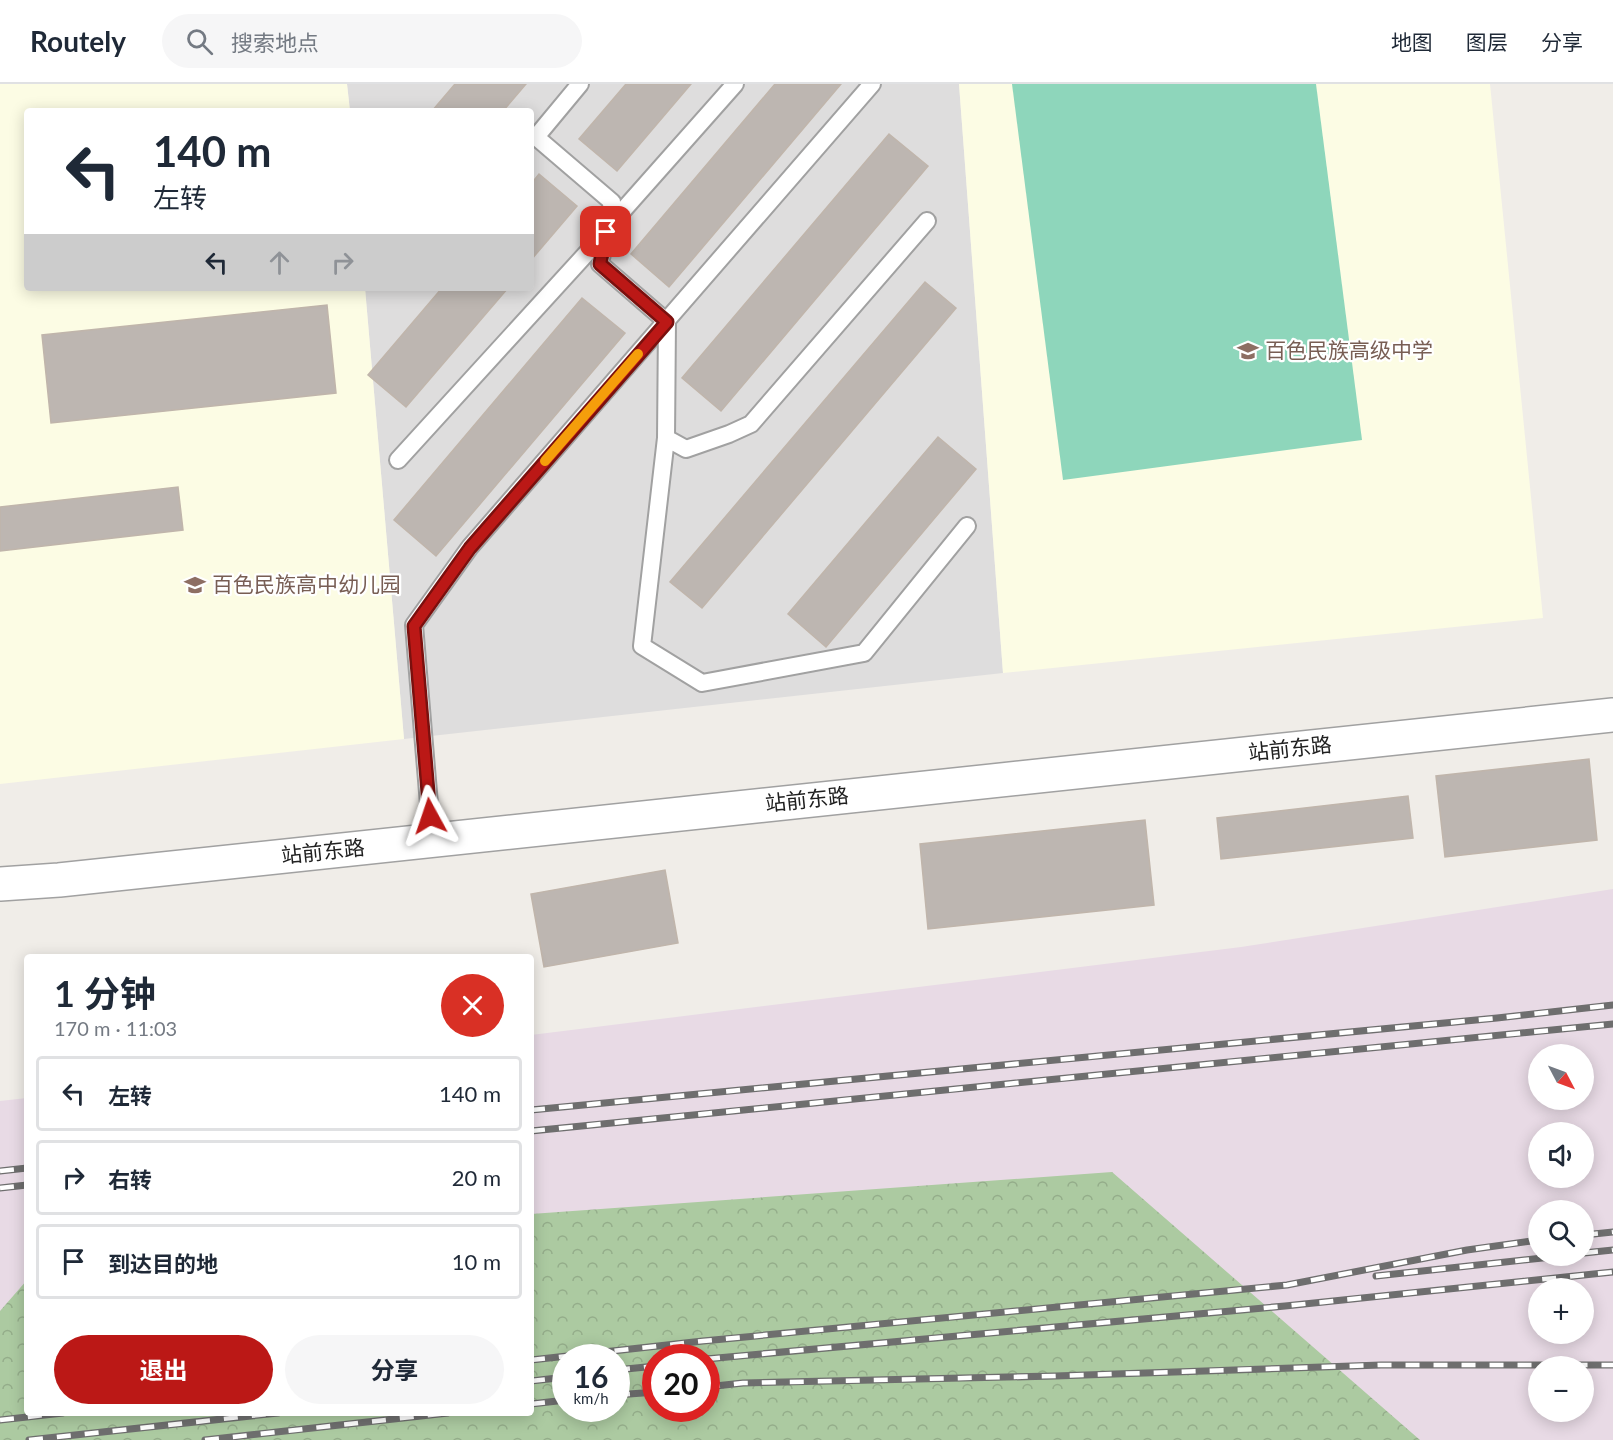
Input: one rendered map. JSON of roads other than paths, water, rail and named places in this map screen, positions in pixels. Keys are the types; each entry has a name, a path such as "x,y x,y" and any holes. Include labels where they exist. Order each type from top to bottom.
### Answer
{"street":[{"name":"站前东路","path":"0,884 58,880 1613,715"}],"lane":[{"path":"534,138 580,84"},
{"path":"398,460 606,232 735,84"},
{"path":"432,840 414,626 470,548 872,84"},
{"path":"534,140 612,202 600,264 667,322 666,438 642,645 702,683 864,653 968,526"},
{"path":"666,438 686,450 751,424 927,221"}],"railway":[{"path":"534,1110 1613,1005"},
{"path":"534,1131 1613,1024"},
{"path":"0,1171 24,1168"},
{"path":"0,1188 24,1185"},
{"path":"1594,1234 1613,1232"},
{"path":"534,1360 703,1341 1287,1285 1467,1250 1528,1242"},
{"path":"1594,1252 1613,1250"},
{"path":"1376,1276 1528,1260"},
{"path":"720,1358 1285,1306 1613,1272"},
{"path":"720,1385 1381,1365 1613,1365"},
{"path":"630,1369 642,1367"},
{"path":"534,1381 552,1379"},
{"path":"630,1394 642,1393"},
{"path":"534,1404 552,1402"},
{"path":"0,1420 36,1416"},
{"path":"29,1440 250,1416"},
{"path":"205,1440 421,1416"}],"place":[{"name":"百色民族高级中学","path":"1248,351"},
{"name":"百色民族高中幼儿园","path":"195,585"}]}
